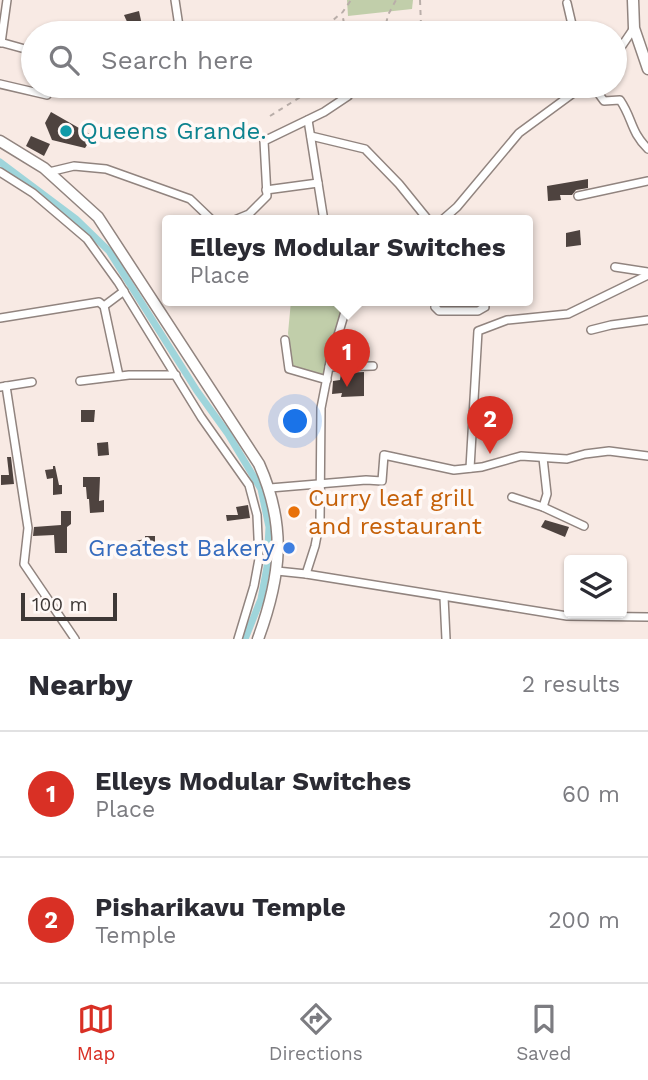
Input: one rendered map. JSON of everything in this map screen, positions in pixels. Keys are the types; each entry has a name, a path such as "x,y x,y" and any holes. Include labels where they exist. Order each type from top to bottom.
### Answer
{"main road":[{"path":"633,0 634,28 648,69"},
{"path":"0,141 49,172 98,216 260,464 270,488 276,518 277,571 258,639"}],"street":[{"path":"6,0 1,43 21,48"},
{"path":"175,0 178,21"},
{"path":"567,3 571,21"},
{"path":"627,38 634,28"},
{"path":"0,84 21,89"},
{"path":"247,215 267,196 264,141 308,120 345,98"},
{"path":"447,215 457,207 519,133 567,98"},
{"path":"602,98 604,101 620,100 636,137 648,149"},
{"path":"308,120 323,215"},
{"path":"311,135 365,149 424,215"},
{"path":"49,172 74,166 106,169 190,198 207,215"},
{"path":"0,172 33,193 87,239 124,292 201,417 249,485 257,515 259,559 238,639"},
{"path":"578,196 648,181"},
{"path":"266,190 318,183"},
{"path":"615,267 648,274"},
{"path":"470,468 478,331 507,320 568,314 648,274"},
{"path":"104,306 124,292"},
{"path":"0,318 99,302 104,306 119,376"},
{"path":"306,574 320,520 320,408 347,306"},
{"path":"435,307 439,311 478,311 485,306"},
{"path":"592,330 611,324 648,320"},
{"path":"285,340 289,369 327,380"},
{"path":"329,368 373,366"},
{"path":"80,381 119,376 176,375"},
{"path":"32,382 3,386 28,528 24,564 75,639"},
{"path":"0,424 11,422"},
{"path":"270,488 382,481 384,456 454,470 520,456 567,459 609,451 648,456"},
{"path":"543,458 547,494 543,507"},
{"path":"512,497 543,507 584,526"},
{"path":"277,571 567,616 648,617"},
{"path":"254,586 274,589"},
{"path":"444,597 446,639"}],"path":[{"path":"333,21 351,0"},
{"path":"387,21 396,0"},
{"path":"420,0 421,21"},
{"path":"342,13 344,21"},
{"path":"270,116 299,98"}],"green space":[{"path":"347,0 413,0 412,9 348,16"},
{"path":"291,306 345,306 324,377 293,367 288,333"}],"building":[{"path":"139,11 141,21 127,21 124,15"},
{"name":"Queens Grande.","path":"51,112 93,136 85,148 52,140 45,123"},
{"path":"31,136 50,144 44,156 26,146"},
{"path":"588,179 588,188 576,190 572,195 560,195 561,200 548,201 547,186"},
{"path":"580,230 581,245 566,247 566,233"},
{"path":"364,372 364,396 341,397 342,393 332,394 333,381 340,380 341,373"},
{"path":"81,410 95,410 94,422 81,422"},
{"path":"108,442 109,455 98,456 97,443"},
{"path":"7,457 11,457 14,484 1,485 1,475 9,475"},
{"path":"53,466 59,485 62,485 62,494 53,495 53,478 47,479 45,470 53,469"},
{"path":"83,477 100,477 99,501 104,500 104,512 90,513"},
{"path":"248,505 250,518 227,521 226,515 238,515 236,507"},
{"path":"61,511 71,511 71,524 67,527 67,553 55,553 54,535 33,536 34,527 61,525"},
{"path":"545,520 569,527 565,537 541,527"},
{"path":"145,536 155,536 155,547 131,549 130,542 145,539"}],"waterway":[{"path":"0,162 76,219 109,251 261,489 269,527 267,567 261,599 245,639"}],"place":[{"name":"Queens Grande.","path":"66,131"},
{"name":"Elleys Modular Switches","path":"347,387"},
{"name":"Pisharikavu Temple","path":"490,454"},
{"name":"Curry leaf grill and restaurant","path":"294,512"},
{"name":"Greatest Bakery","path":"289,548"}]}
